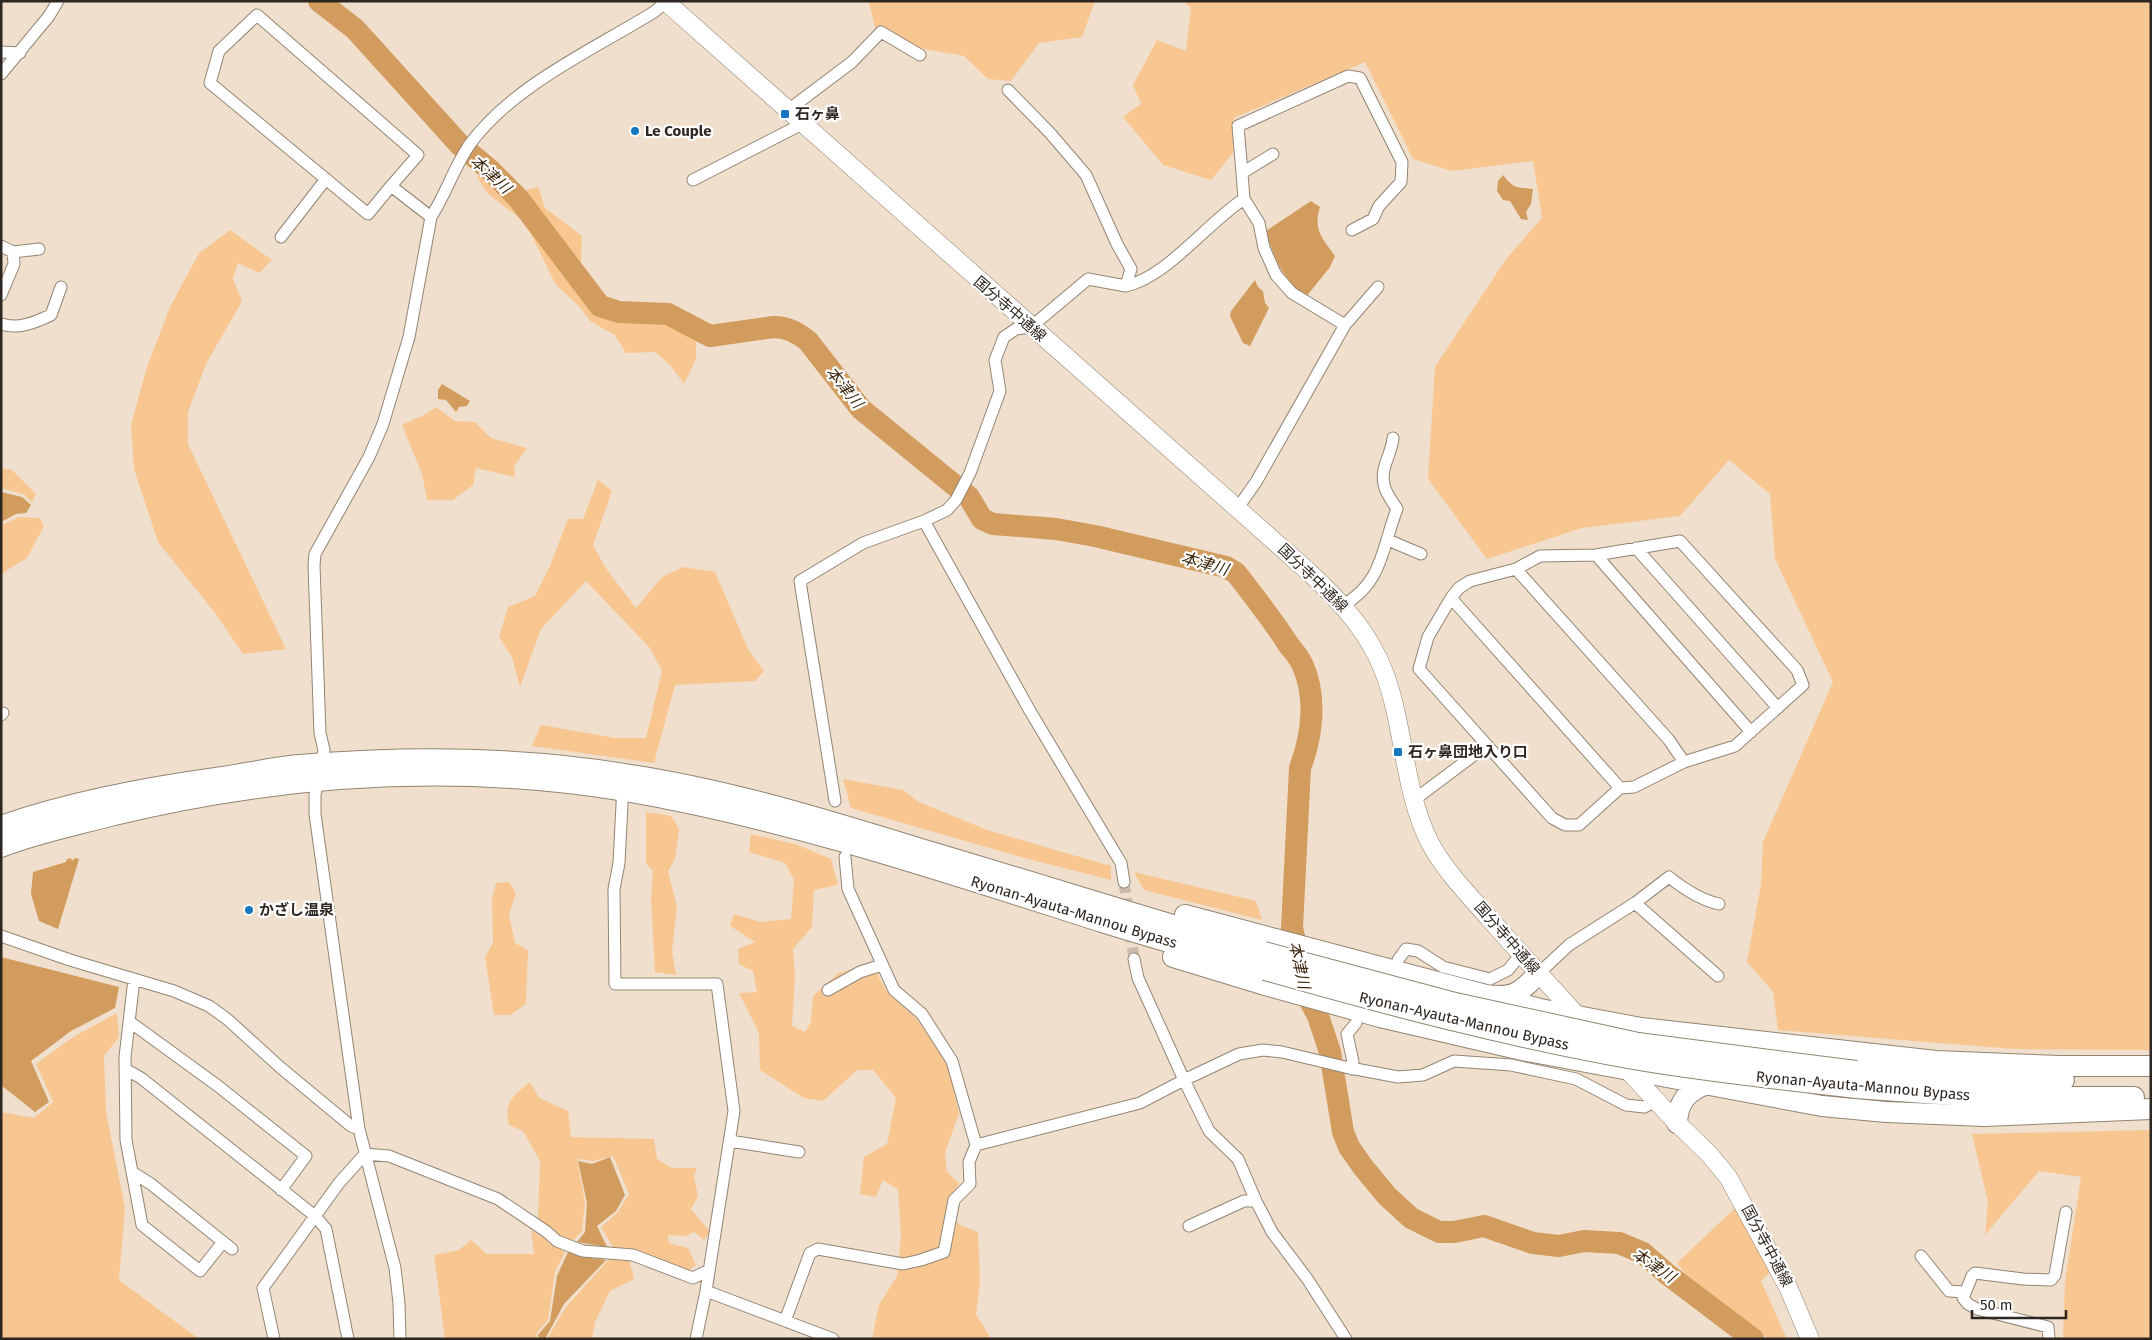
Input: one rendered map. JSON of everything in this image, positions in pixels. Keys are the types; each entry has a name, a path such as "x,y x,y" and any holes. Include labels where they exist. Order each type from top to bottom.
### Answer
{"highway":[{"name":"Ryonan-Ayauta-Mannou Bypass","path":"1,826 91,801 167,785 297,765 319,772"},
{"name":"Ryonan-Ayauta-Mannou Bypass","path":"1,847 96,820 169,802 319,772 623,782 695,805 955,867 1108,924 1265,961 1342,992 1448,1019 1576,1048 1711,1071 1856,1080 2151,1080"},
{"path":"955,867 1265,961 1344,1007 1522,1050 1822,1106 1886,1112 1984,1116 2151,1110"},
{"path":"1265,961 1340,957 1579,1017 1709,1037 1936,1061 2059,1066 2151,1066"},
{"path":"1486,995 1500,997 1516,994 1538,974"},
{"name":"Ryonan-Ayauta-Mannou Bypass","path":"1856,1080 1981,1097 2151,1097"},
{"path":"1677,1123 1683,1099 1694,1088 1707,1084"}],"main road":[{"name":"国分寺中通線","path":"665,2 1310,573 1343,605 1363,632 1384,672 1395,709 1414,800 1422,825 1442,863 1538,974 1657,1102 1709,1154 1728,1177 1788,1286 1810,1339"}],"street":[{"path":"1,74 20,53 58,1"},
{"path":"400,1339 399,1303 395,1268 359,1129 314,814 319,772 324,750 320,733 315,554 369,457 383,424 409,337 431,217 461,157 488,122 514,98 654,12 665,2"},
{"path":"257,15 418,155 391,186 368,214 210,83 219,51 257,15"},
{"path":"787,111 852,62 881,32 920,55"},
{"path":"1,52 20,53"},
{"path":"1345,325 1292,293 1276,274 1264,248 1259,223 1244,199 1238,126 1348,76 1360,78 1402,162 1401,182 1380,206 1373,219 1352,230"},
{"path":"1008,90 1050,133 1086,175 1117,244 1131,269 1126,286"},
{"path":"693,180 802,124"},
{"path":"1242,173 1273,154"},
{"path":"281,237 326,179"},
{"path":"391,186 431,217"},
{"path":"835,801 800,581 863,543 924,521 947,510 956,500 970,473 1000,391 995,360 1004,336 1016,329 1031,327 1088,279 1126,286 1137,284 1149,278 1203,234 1226,210 1244,199"},
{"path":"1,246 13,252 39,250"},
{"path":"1,295 14,264 13,252"},
{"path":"1,324 8,326 32,324 52,315 62,287"},
{"path":"1237,509 1256,482 1345,325 1378,287"},
{"path":"1343,605 1357,597 1374,575 1388,540 1390,526 1397,509 1384,485 1384,467 1393,438"},
{"path":"924,521 1030,711 1121,863 1124,882"},
{"path":"1388,540 1421,554"},
{"path":"1680,541 1797,670 1803,686 1736,746 1684,762 1634,787 1620,788 1579,825 1565,825 1552,818 1419,669 1428,637 1459,588 1470,581 1516,568 1540,556 1596,555 1636,548 1680,541"},
{"path":"1636,548 1778,708"},
{"path":"1596,555 1751,732"},
{"path":"1516,568 1669,740 1684,762"},
{"path":"1452,598 1620,788"},
{"path":"1414,800 1486,746"},
{"path":"623,782 619,863 614,889 614,984 717,984 734,1111 706,1292 696,1339"},
{"path":"785,1321 810,1253 818,1249 903,1264 944,1252 954,1200 970,1184 969,1162 976,1145 952,1061 922,1014 894,990 848,889 845,857"},
{"path":"1538,974 1569,944 1635,903 1669,877 1707,902 1720,904"},
{"path":"1635,903 1718,976"},
{"path":"1,936 174,991 218,1012 281,1068 351,1126 359,1129"},
{"path":"1398,960 1406,949 1418,951 1443,967 1490,979 1508,970 1521,954"},
{"path":"1134,959 1138,978 1209,1131 1238,1159 1272,1232 1308,1280 1346,1339"},
{"path":"828,990 860,972 882,965"},
{"path":"132,1172 151,1184 227,1246 200,1271 142,1226 126,1140 124,1057 130,1022 134,979"},
{"path":"130,1022 218,1086 306,1156 281,1190"},
{"path":"1349,1068 1353,1062 1347,1034 1356,1023"},
{"path":"976,1145 1140,1104 1184,1080 1239,1054 1263,1050 1282,1052 1349,1068 1398,1077 1423,1075 1454,1062 1511,1065 1576,1079 1626,1105 1644,1107 1657,1102"},
{"path":"125,1069 141,1078 315,1216 326,1229 348,1339"},
{"path":"730,1141 799,1152"},
{"path":"274,1339 264,1288 339,1183 364,1154"},
{"path":"364,1154 390,1156 498,1200 547,1232 557,1241 583,1251 633,1255 693,1278 709,1270"},
{"path":"1189,1226 1244,1201 1256,1201"},
{"path":"2049,1339 2048,1327 1977,1309 1968,1304 1963,1298 1964,1292 1975,1273 2023,1279 2051,1280 2055,1275 2066,1212"},
{"path":"1921,1256 1949,1291 1964,1292"},
{"path":"706,1292 833,1339"}],"shaded area":[{"path":"869,1 1095,1 1082,37 1039,43 1011,81 988,79 964,56 924,49 875,28"},
{"path":"1183,1 2151,1 2151,1050 2014,1049 1778,1030 1773,992 1747,962 1761,884 1763,842 1833,682 1775,559 1770,494 1729,460 1680,516 1582,528 1487,559 1428,479 1435,367 1506,259 1542,218 1533,161 1452,171 1413,159 1365,62 1234,118 1233,153 1211,180 1163,165 1123,117 1141,104 1133,85 1157,40 1186,51 1191,8"},
{"path":"488,172 509,195 538,187 545,208 582,236 580,290 596,309 617,316 661,318 678,324 696,336 696,359 684,384 670,365 655,352 626,353 615,335 590,321 580,307 556,285 525,222 488,194 477,177"},
{"path":"1503,175 1510,183 1516,186 1533,189 1531,204 1526,212 1528,220 1521,219 1510,201 1503,200 1497,191 1498,181"},
{"path":"1311,201 1320,207 1318,228 1335,256 1330,267 1306,297 1291,284 1280,268 1266,231"},
{"path":"230,230 272,260 259,273 238,263 233,279 242,301 206,364 188,412 188,444 286,649 243,654 215,613 158,542 134,469 131,425 147,367 170,307 199,253"},
{"path":"1255,280 1258,287 1263,291 1265,303 1269,308 1250,346 1243,343 1230,316 1231,311"},
{"path":"442,384 470,401 467,406 459,407 456,412 446,400 438,399 438,390"},
{"path":"436,407 455,421 475,422 491,438 527,448 514,467 515,477 476,468 473,485 453,500 427,500 422,474 402,425"},
{"path":"1,468 12,470 36,494 32,502 23,494 1,488"},
{"path":"598,480 612,491 593,545 605,567 636,608 662,577 683,567 715,572 749,651 764,671 755,681 675,685 654,763 532,746 541,725 616,738 646,738 662,671 650,648 586,581 541,629 520,687 512,657 499,637 508,607 535,596 550,566 568,519 583,519"},
{"path":"1,492 22,497 31,505 26,513 16,514 1,522"},
{"path":"19,517 40,518 44,526 27,558 1,574 1,525"},
{"path":"843,779 903,790 919,802 987,830 1111,866 1111,880 1017,856 851,808"},
{"path":"646,812 671,816 679,829 675,859 668,871 677,907 672,952 676,975 655,972 651,899 653,871 646,863"},
{"path":"751,834 795,844 831,859 838,885 814,890 812,927 793,949 795,976 792,1026 805,1032 811,1022 813,996 839,973 871,963 887,992 916,1018 947,1061 959,1113 945,1153 947,1172 959,1183 947,1211 960,1225 978,1232 980,1282 976,1314 991,1339 872,1339 879,1305 897,1276 901,1236 898,1189 883,1180 876,1197 860,1194 864,1157 887,1144 896,1098 873,1070 857,1070 823,1101 804,1098 760,1070 759,1033 739,993 757,992 753,971 739,964 738,949 755,942 730,926 734,914 760,922 791,919 794,880 785,863 749,852"},
{"path":"71,858 72,861 75,858 79,859 58,929 39,921 31,894 33,872 66,862 67,859"},
{"path":"1134,872 1256,901 1262,920 1144,890"},
{"path":"509,882 516,893 509,915 515,943 528,950 526,1004 510,1015 494,1015 485,957 493,943 492,899 496,883"},
{"path":"1,957 119,987 115,1008 71,1031 31,1061 49,1102 35,1112 1,1085"},
{"path":"117,1013 119,1037 104,1056 106,1112 125,1208 119,1280 199,1339 1,1339 1,1112 34,1118 53,1102 36,1064 73,1037"},
{"path":"530,1082 539,1098 568,1111 571,1137 654,1139 657,1159 672,1168 697,1168 694,1176 698,1196 691,1209 710,1232 704,1240 694,1232 686,1236 668,1235 669,1243 688,1248 696,1265 685,1273 633,1250 613,1247 601,1227 618,1212 629,1194 613,1156 593,1161 577,1159 585,1203 582,1231 572,1242 557,1235 538,1219 540,1161 523,1131 509,1125 507,1110 515,1095"},
{"path":"2151,1130 2151,1339 2063,1339 2065,1282 2081,1177 2039,1171 1985,1235 1988,1202 1972,1134"},
{"path":"610,1157 625,1195 616,1211 597,1226 607,1247 577,1242 585,1232 587,1203 578,1161 592,1164"},
{"path":"1736,1207 1770,1272 1761,1281 1787,1339 1767,1339 1762,1333 1694,1286 1677,1263"},
{"path":"531,1230 565,1252 555,1272 548,1320 536,1334 538,1339 445,1339 434,1255 459,1250 471,1240 487,1254 534,1254"},
{"path":"568,1252 583,1257 606,1260 564,1304 545,1339 539,1339 538,1335 550,1321 557,1276"},
{"path":"610,1258 629,1259 634,1279 610,1291 595,1322 592,1339 547,1339 566,1307"}],"waterway":[{"name":"本津川","path":"319,1 355,29 460,145 490,170 518,198 600,306 619,312 668,314 710,336 774,327 792,331 808,341 861,409 969,497 982,519 993,524 1056,529 1095,536 1226,567 1236,573 1300,660 1310,691 1310,730 1300,768 1292,928 1307,995 1318,1016 1330,1052 1343,1132 1349,1147 1387,1196 1411,1218 1439,1232 1454,1232 1484,1226 1533,1243 1559,1246 1584,1241 1619,1243 1643,1253 1667,1274 1753,1339"}],"tunnel":[{"path":"1124,882 1134,959"}],"place":[{"name":"石ヶ鼻","path":"785,114"},
{"name":"Le Couple","path":"635,131"},
{"name":"石ヶ鼻団地入り口","path":"1398,752"},
{"name":"かざし温泉","path":"249,910"}]}
